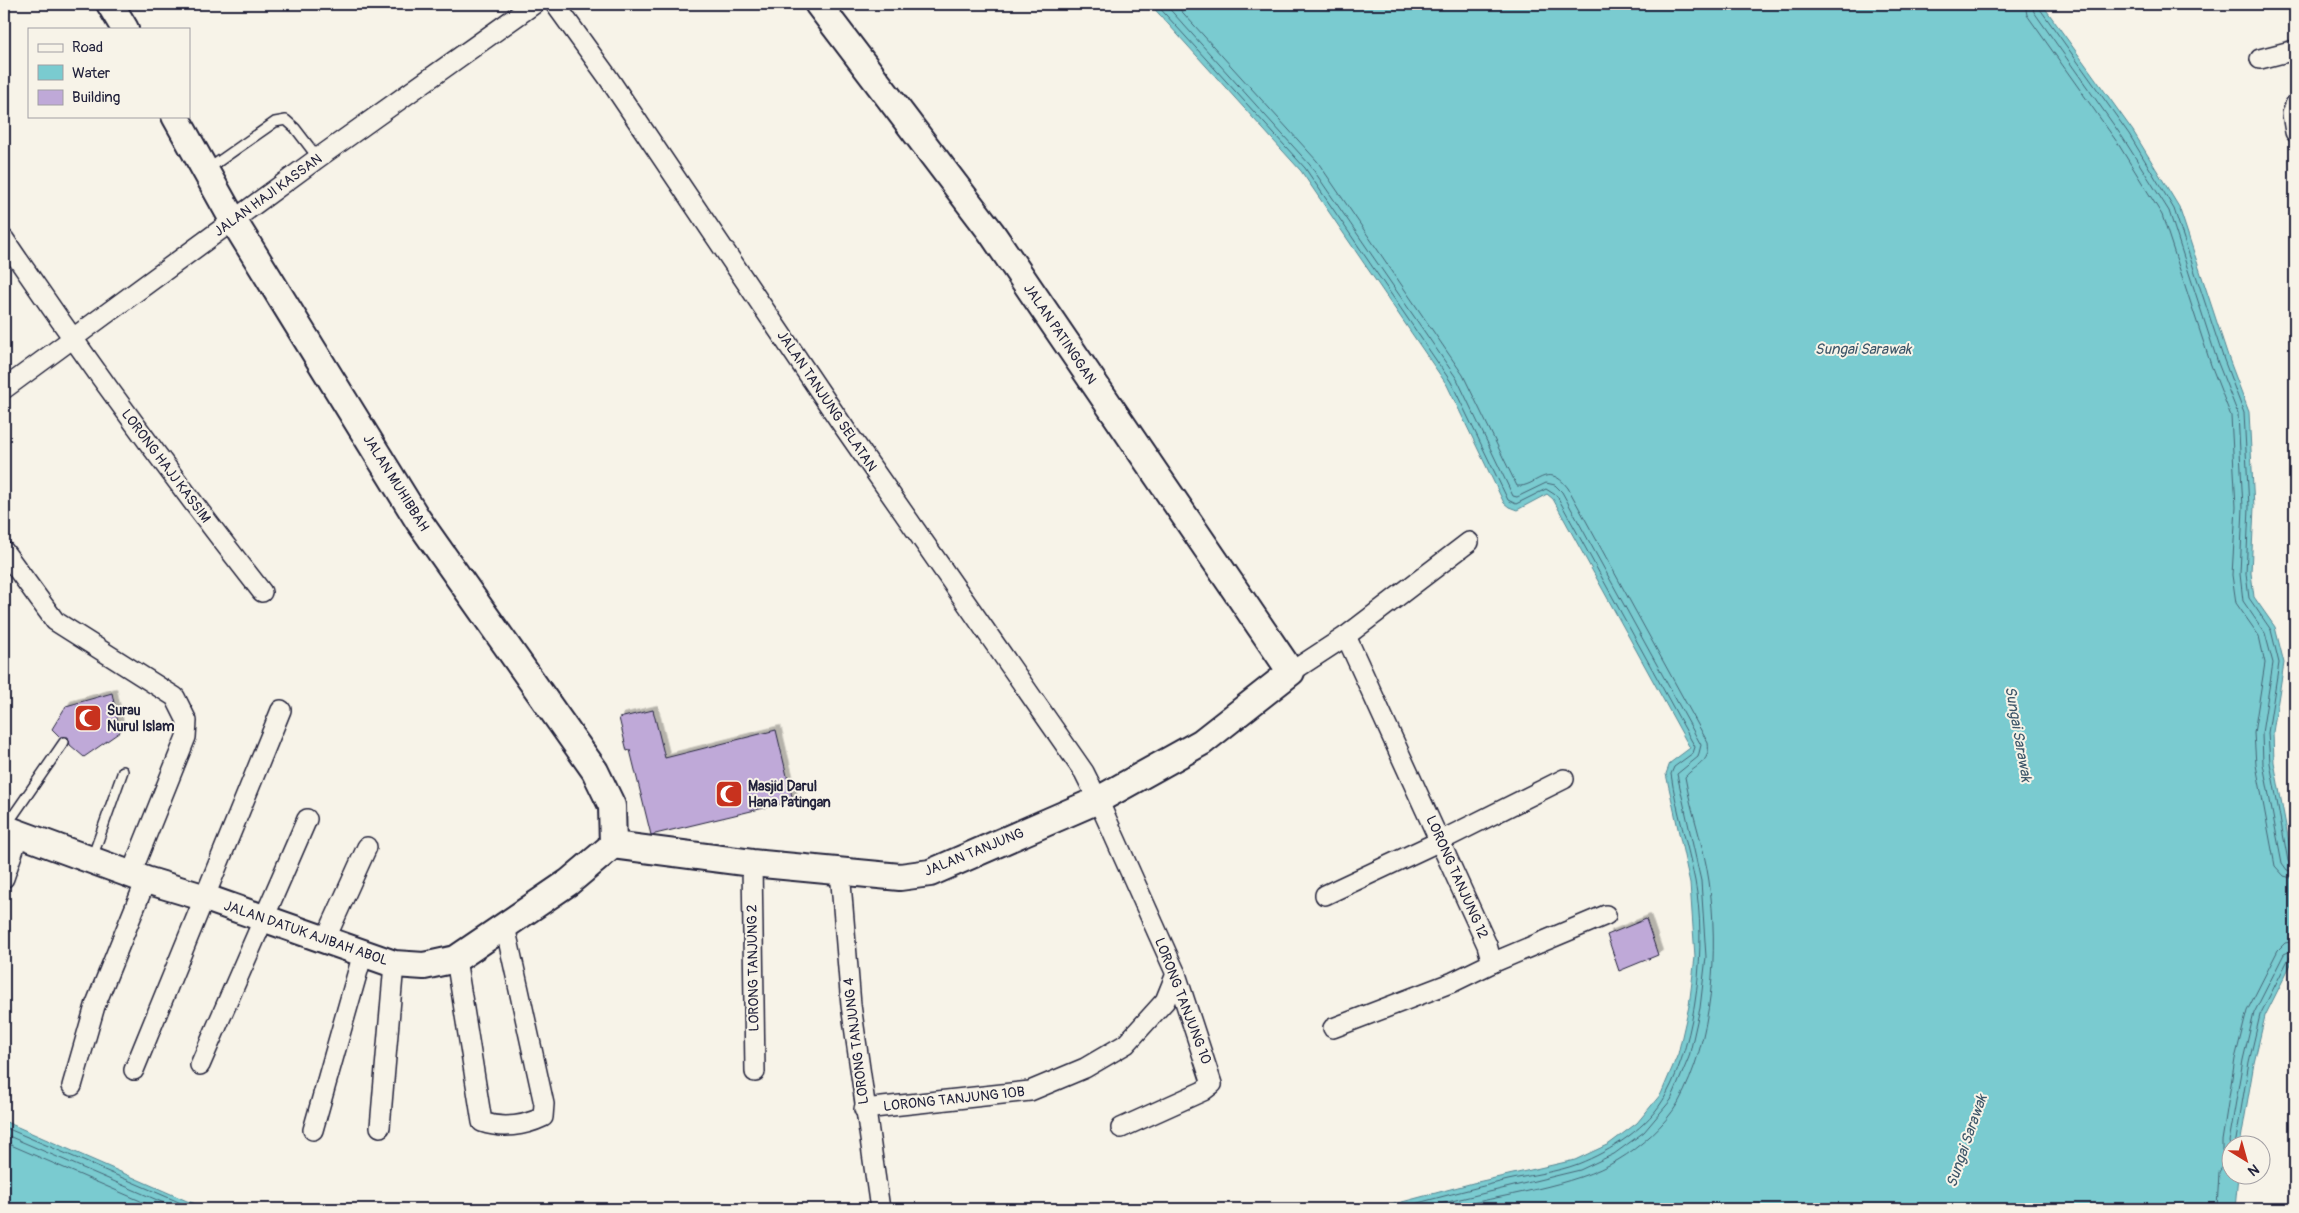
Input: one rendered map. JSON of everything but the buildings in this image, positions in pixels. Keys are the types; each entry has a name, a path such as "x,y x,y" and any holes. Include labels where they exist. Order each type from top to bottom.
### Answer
{"main road":[{"path":"110,4 124,28"},
{"name":"JALAN PATINGGAN","path":"826,9 991,232 1291,672"},
{"name":"JALAN MUHIBBAH","path":"176,118 233,220 432,541 594,771 612,806 613,845"},
{"name":"JALAN TANJUNG","path":"613,845 752,863 900,877 930,873 1098,800 1202,742 1291,672"},
{"name":"JALAN DATUK AJIBAH ABOL","path":"9,830 138,877 206,898 394,964 424,966 456,959 570,882 613,845"}],"street":[{"name":"JALAN HAJI KASSAN","path":"4,390 318,158 534,4"},
{"name":"JALAN TANJUNG SELATAN","path":"555,4 607,76 841,423 1084,772 1098,800"},
{"path":"2260,59 2295,50"},
{"path":"2295,105 2292,114 2295,132"},
{"name":"LORONG HAJJ KASSIM","path":"4,239 72,339 182,489 262,592"},
{"path":"1291,672 1346,636 1469,542"},
{"path":"4,551 55,621 175,697 187,721 186,737 95,1006 72,1086"},
{"name":"LORONG TANJUNG 12","path":"1346,636 1487,945 1492,963"},
{"path":"134,1070 206,898 281,710"},
{"path":"1325,895 1440,841 1564,779"},
{"name":"LORONG TANJUNG 10","path":"1098,800 1176,974 1212,1084 1203,1091 1121,1128"},
{"path":"200,1065 307,819"},
{"path":"4,878 9,830"},
{"path":"325,940 367,847"},
{"name":"LORONG TANJUNG 2","path":"752,863 754,1072"},
{"name":"LORONG TANJUNG 4","path":"840,871 851,1005 864,1109 880,1209"},
{"path":"1333,1028 1453,982 1492,963 1606,915"},
{"path":"456,959 482,1122 494,1126 528,1124 543,1117 544,1104 505,926"},
{"path":"313,1130 363,953"},
{"path":"380,1128 394,964"},
{"name":"LORONG TANJUNG 10B","path":"864,1109 1030,1091 1085,1068 1126,1044 1133,1037 1165,1001 1176,974"}],"lane":[{"path":"205,171 275,122 286,120 295,128 318,158"},
{"path":"9,830 64,742"},
{"path":"91,860 122,771"}],"water":[{"name":"Sungai Sarawak","path":"1150,4 2042,4 2133,131 2179,207 2229,359 2249,412 2254,507 2251,573 2254,597 2275,627 2284,663 2273,732 2274,762 2295,874 2295,956 2265,1016 2254,1063 2242,1136 2222,1136 2222,1186 2237,1186 2235,1209 1376,1209 1473,1183 1575,1160 1609,1144 1637,1123 1661,1094 1678,1054 1689,1006 1695,957 1690,883 1666,774 1670,763 1690,748 1553,499 1547,494 1517,510 1504,503 1447,385 1301,171"},
{"path":"4,1121 187,1201 211,1209 4,1209"}],"place":[{"name":"Surau Nurul Islam","path":"88,718"},
{"name":"Masjid Darul Hana Patingan","path":"729,794"}]}
